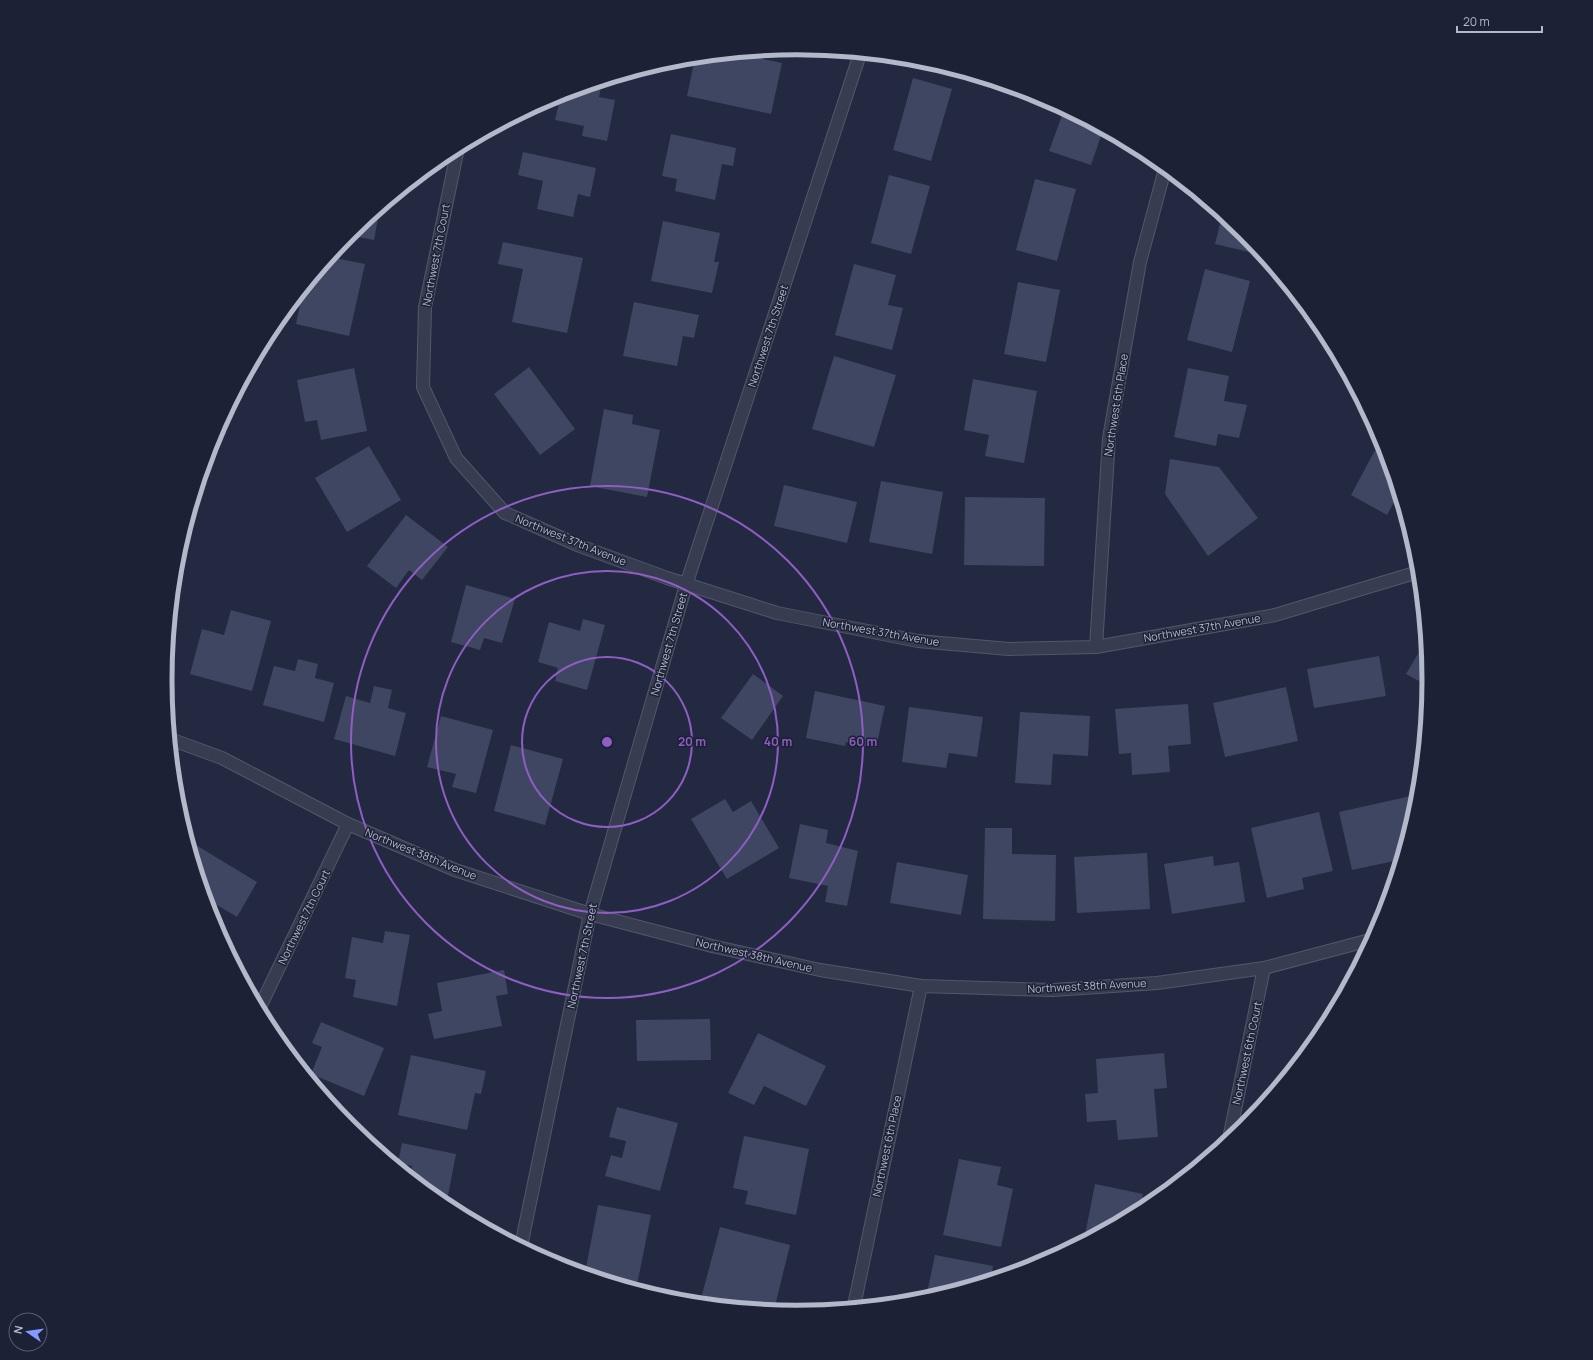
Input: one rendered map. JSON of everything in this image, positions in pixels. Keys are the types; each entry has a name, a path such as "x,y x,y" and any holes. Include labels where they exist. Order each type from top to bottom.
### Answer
{"street":[{"name":"Northwest 7th Street","path":"522,1242 590,914 686,585 859,58"},
{"name":"Northwest 7th Court","path":"423,387 425,307 456,156"},
{"name":"Northwest 6th Place","path":"1096,647 1109,438 1140,262 1164,174"},
{"name":"Northwest 37th Avenue","path":"423,387 456,458 505,513 580,546 686,585 777,613 918,641 1009,649 1096,647 1275,615 1412,574"},
{"name":"Northwest 38th Avenue","path":"175,741 222,758 348,824 455,870 590,914 712,946 820,970 921,986 1053,990 1157,983 1264,968 1364,942"},
{"name":"Northwest 7th Court","path":"262,1003 348,824"},
{"name":"Northwest 6th Court","path":"1231,1129 1264,968"},
{"name":"Northwest 6th Place","path":"855,1302 921,986"}],"building":[{"path":"751,56 782,63 771,114 687,96 694,64"},
{"path":"913,78 952,89 931,161 893,150"},
{"path":"601,86 599,97 615,100 607,141 582,136 584,126 555,120 559,102 596,88"},
{"path":"1062,114 1101,135 1091,165 1049,151"},
{"path":"671,134 736,148 733,166 722,164 715,200 675,191 677,179 662,176"},
{"path":"523,152 596,168 590,197 578,194 573,217 537,209 543,181 518,175"},
{"path":"889,175 930,186 911,254 871,243"},
{"path":"1035,179 1076,189 1057,261 1016,250"},
{"path":"379,215 374,240 356,237"},
{"path":"663,221 720,233 714,262 719,262 712,293 651,281"},
{"path":"1221,221 1252,253 1215,244"},
{"path":"503,242 583,258 567,333 512,322 523,269 498,264"},
{"path":"336,258 365,264 349,336 296,324 301,300"},
{"path":"854,264 896,275 888,305 903,308 892,350 835,335"},
{"path":"1205,269 1250,281 1232,352 1187,340"},
{"path":"1018,282 1060,290 1046,362 1004,354"},
{"path":"634,302 699,315 694,338 683,336 677,366 623,356"},
{"path":"834,356 896,375 874,447 812,429"},
{"path":"529,367 575,429 540,455 494,394"},
{"path":"354,368 367,431 321,440 317,420 305,422 297,380"},
{"path":"1188,368 1229,376 1224,401 1247,405 1239,438 1218,434 1216,446 1174,437"},
{"path":"973,379 1037,391 1024,463 985,456 989,435 964,430"},
{"path":"604,409 633,415 632,424 660,430 647,497 590,486"},
{"path":"369,446 401,500 347,532 315,478"},
{"path":"1376,448 1395,501 1387,515 1351,495"},
{"path":"1170,459 1219,467 1258,518 1208,556 1165,494"},
{"path":"881,481 943,492 932,554 869,542"},
{"path":"784,485 857,502 847,543 774,526"},
{"path":"965,497 1045,498 1044,566 964,565"},
{"path":"406,515 448,547 422,580 409,570 396,588 367,566"},
{"path":"466,585 515,599 502,643 484,638 480,650 451,642"},
{"path":"231,610 271,621 252,691 190,674 202,629 224,635"},
{"path":"583,619 605,625 587,690 555,681 558,668 538,662 549,622 580,631"},
{"path":"1421,650 1422,683 1406,674"},
{"path":"1379,656 1386,696 1314,708 1307,669"},
{"path":"298,659 318,664 315,678 334,683 324,722 263,705 274,666 295,671"},
{"path":"753,674 783,696 752,740 721,718"},
{"path":"374,686 392,690 388,708 406,713 395,756 334,739 346,696 370,703"},
{"path":"1286,687 1298,741 1225,757 1213,703"},
{"path":"815,691 885,706 876,748 846,742 845,746 806,738"},
{"path":"1188,704 1191,744 1168,746 1170,772 1132,775 1131,753 1119,754 1115,709"},
{"path":"909,707 983,717 977,757 949,753 946,768 902,762"},
{"path":"1020,712 1090,716 1088,756 1053,754 1051,785 1015,783"},
{"path":"441,716 493,730 476,793 452,787 456,774 427,767"},
{"path":"511,745 563,759 545,825 494,811"},
{"path":"1410,796 1394,861 1352,870 1339,812"},
{"path":"725,799 733,812 751,801 779,848 727,879 691,819"},
{"path":"1319,812 1333,871 1302,878 1304,889 1267,898 1251,828"},
{"path":"800,824 828,830 826,843 858,851 847,906 825,902 828,886 789,878"},
{"path":"985,828 1012,828 1012,854 1056,855 1055,921 983,919"},
{"path":"196,845 257,882 237,917 213,903 195,847"},
{"path":"1147,853 1150,909 1077,913 1074,857"},
{"path":"1213,856 1214,866 1239,862 1245,902 1172,914 1164,864"},
{"path":"897,862 968,875 961,915 890,903"},
{"path":"385,931 410,935 397,1006 353,997 356,980 345,978 352,937 383,943"},
{"path":"504,970 508,994 496,996 502,1026 434,1039 428,1014 442,1011 437,983"},
{"path":"710,1019 711,1060 637,1061 636,1020"},
{"path":"321,1022 384,1048 364,1096 313,1075 311,1073 322,1047 312,1043"},
{"path":"758,1033 826,1066 806,1106 764,1086 754,1105 728,1093"},
{"path":"1164,1053 1167,1088 1154,1089 1158,1137 1118,1140 1116,1120 1087,1122 1085,1094 1098,1093 1096,1059"},
{"path":"411,1055 486,1071 481,1094 475,1093 467,1130 398,1115"},
{"path":"617,1107 678,1123 660,1191 605,1176 611,1155 622,1158 626,1141 609,1137"},
{"path":"744,1136 809,1149 796,1215 745,1204 748,1191 733,1188"},
{"path":"402,1143 456,1154 447,1199 411,1172 412,1166 398,1162"},
{"path":"959,1159 1001,1167 997,1185 1013,1189 1001,1247 943,1235"},
{"path":"1095,1184 1143,1194 1141,1202 1085,1234"},
{"path":"598,1205 651,1215 637,1284 586,1268"},
{"path":"720,1227 790,1245 775,1304 723,1301 702,1295"},
{"path":"935,1255 993,1266 992,1274 958,1284 927,1291"}]}
